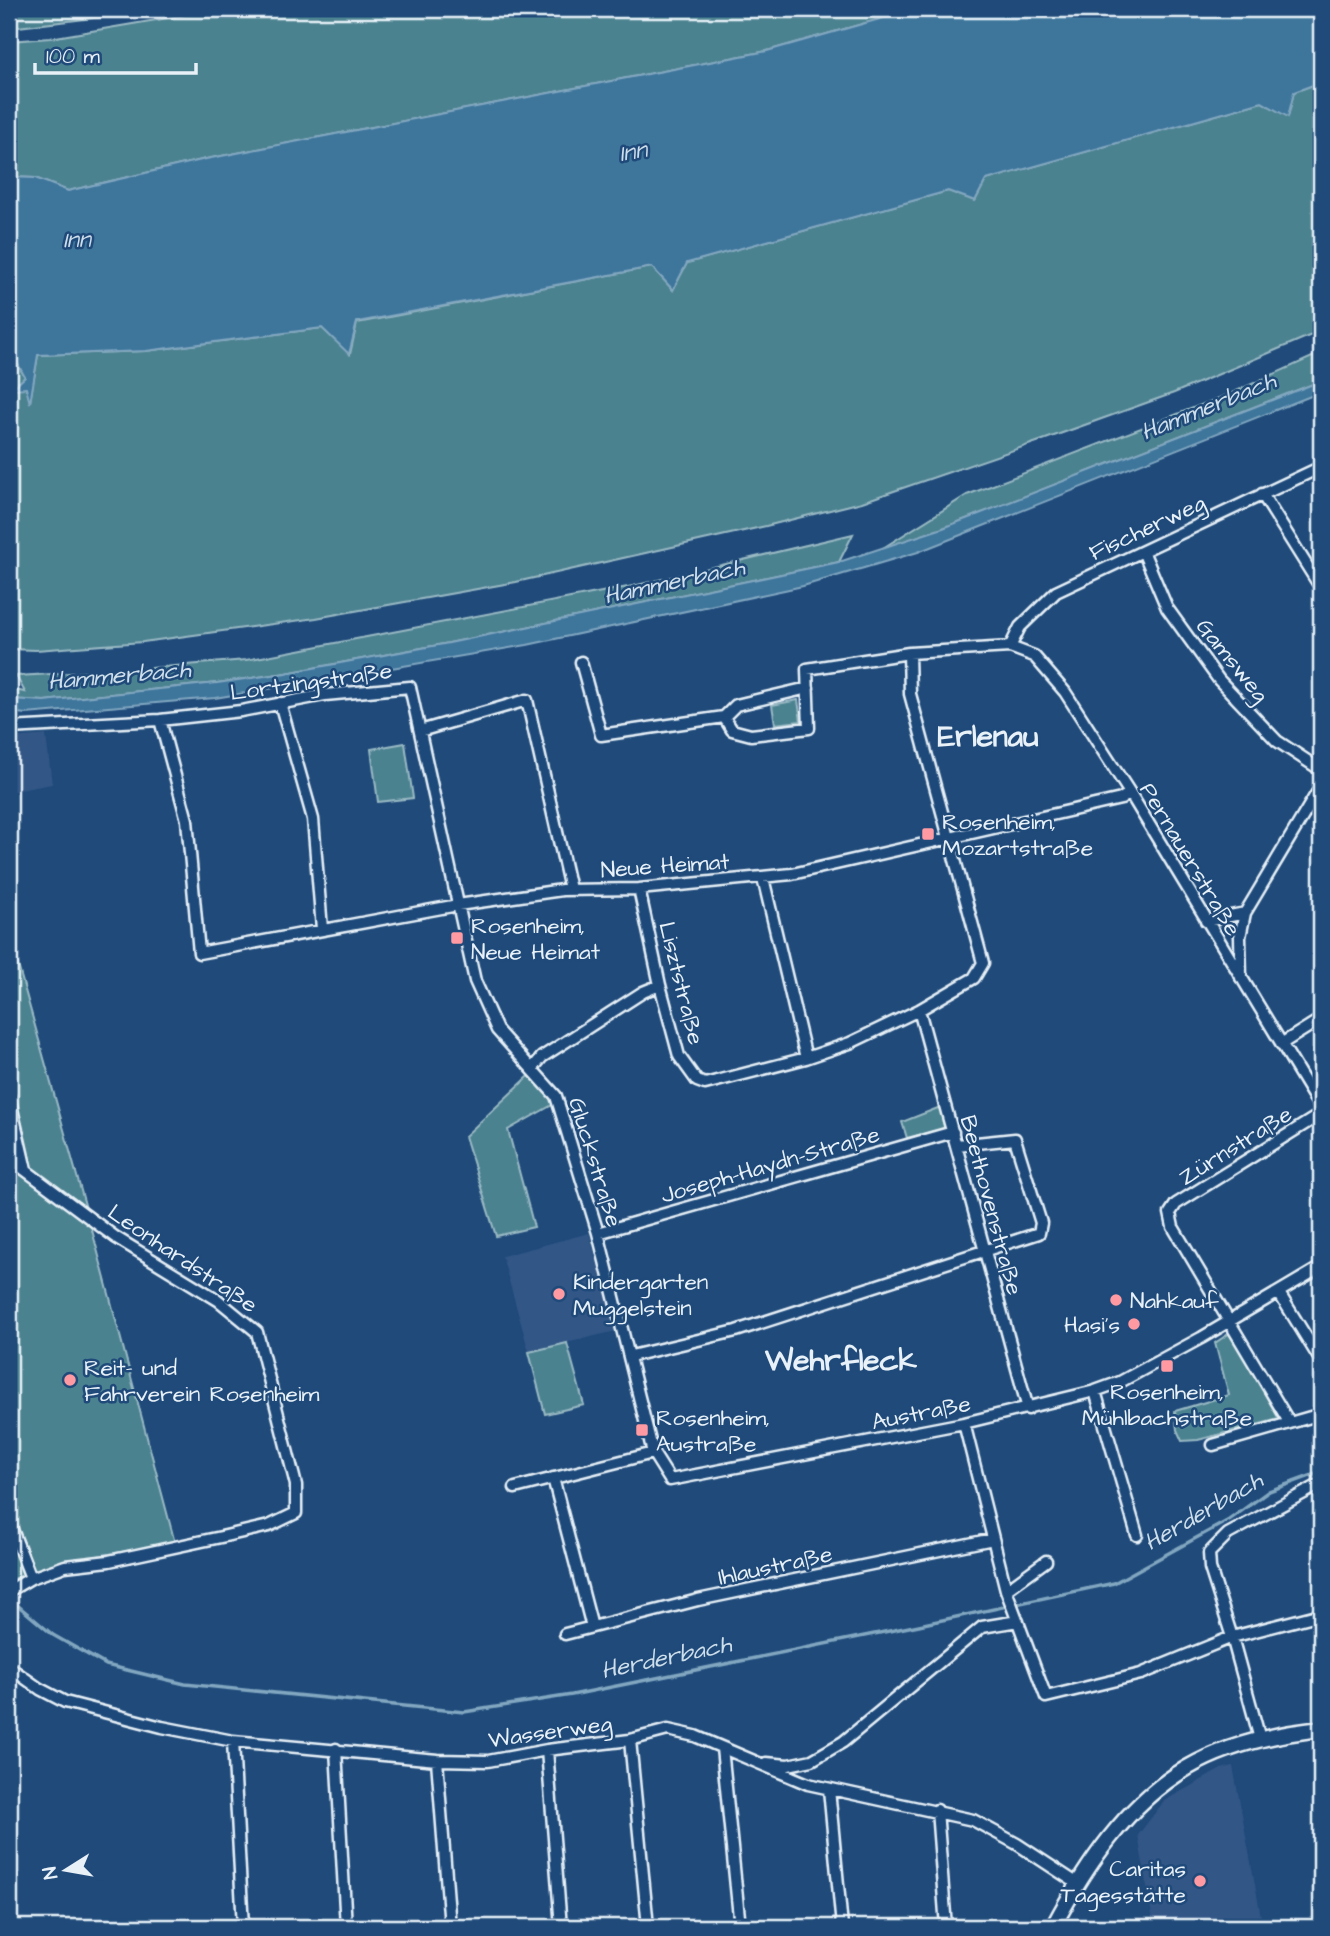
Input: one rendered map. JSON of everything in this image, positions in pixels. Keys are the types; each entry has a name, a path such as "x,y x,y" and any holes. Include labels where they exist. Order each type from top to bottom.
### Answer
{"street":[{"name":"Fischerweg","path":"1010,647 1020,627 1056,592 1321,467"},
{"path":"1262,494 1321,588"},
{"name":"Gamsweg","path":"1143,551 1167,608 1220,680 1277,741 1321,770"},
{"path":"724,717 732,730 751,735 809,728 807,669 909,653 1010,647"},
{"name":"Pernauerstraße","path":"1010,647 1034,656 1065,692 1130,793 1321,1112"},
{"path":"763,878 806,1058 850,1042 919,1010 975,978 983,963 909,694 909,653"},
{"path":"581,662 601,736 724,717 736,705 808,688"},
{"name":"Lortzingstraße","path":"9,728 160,720 241,711 325,695 410,687"},
{"name":"Gluckstraße","path":"410,687 475,981 496,1030 556,1096 598,1233 631,1356 653,1453"},
{"path":"420,731 527,700 570,889"},
{"path":"280,703 313,819 322,929"},
{"name":"Neue Heimat","path":"160,720 187,820 199,953 458,905 570,889 639,889 792,874 1121,799 1130,793"},
{"path":"1241,978 1240,937 1245,913 1321,786"},
{"name":"Lisztstraße","path":"639,889 679,1056 697,1081 705,1084 806,1058"},
{"path":"1206,921 1245,913"},
{"path":"533,1068 542,1057 643,992 660,985"},
{"name":"Beethovenstraße","path":"919,1010 1028,1409"},
{"path":"1281,1044 1321,1019"},
{"path":"9,1096 26,1170"},
{"name":"Zürnstraße","path":"1229,1320 1172,1227 1170,1213 1176,1204 1321,1112"},
{"name":"Joseph-Haydn-Straße","path":"598,1233 953,1132"},
{"path":"631,1356 736,1331 1040,1233 1041,1223 1016,1139 957,1145"},
{"name":"Leonhardstraße","path":"9,1158 115,1237 218,1300 257,1332 296,1485 296,1513 269,1526 109,1561 65,1566 32,1578"},
{"name":"Austraße","path":"653,1453 670,1480 964,1423 1095,1391 1120,1382 1321,1267"},
{"path":"1279,1293 1321,1361"},
{"path":"1229,1320 1289,1423"},
{"path":"1095,1391 1137,1535"},
{"path":"1213,1445 1321,1414"},
{"path":"964,1423 1006,1591 1046,1697 1141,1674 1232,1637 1321,1614"},
{"path":"515,1488 653,1453"},
{"path":"553,1478 592,1627"},
{"path":"1260,1739 1210,1568 1209,1553 1228,1534 1317,1486"},
{"path":"9,1522 32,1578 12,1589"},
{"name":"Ihlaustraße","path":"565,1634 698,1600 993,1539"},
{"path":"1006,1591 1046,1560"},
{"path":"755,1763 788,1765 812,1760 843,1742 982,1627 1017,1619"},
{"name":"Wasserweg","path":"9,1667 65,1703 233,1741 437,1760 488,1761 547,1750 630,1740 668,1730 695,1736 808,1784 973,1820 1017,1843 1078,1884"},
{"path":"1053,1927 1078,1884 1114,1833 1148,1797 1186,1768 1221,1752 1260,1739 1289,1732 1321,1729"},
{"path":"630,1740 648,1927"},
{"path":"233,1741 243,1927"},
{"path":"722,1748 740,1927"},
{"path":"336,1749 346,1927"},
{"path":"547,1750 561,1927"},
{"path":"437,1760 450,1927"},
{"path":"829,1789 842,1927"},
{"path":"937,1810 946,1927"}],"shaded area":[{"path":"46,735 52,784 9,792 9,738"},
{"name":"Kindergarten Muggelstein","path":"589,1233 616,1331 529,1352 502,1256"},
{"name":"Caritas Tagesstätte","path":"1233,1766 1263,1927 1154,1927 1138,1835 1164,1801 1221,1769"}],"green space":[{"path":"9,9 169,9 9,28"},
{"path":"221,9 915,9 767,51 206,159 68,191 35,178 9,177 9,41 50,38"},
{"path":"1321,82 1321,331 1174,393 1040,441 862,502 766,526 516,582 316,618 143,642 36,650 9,649 9,357 13,357 25,377 13,388 26,388 30,401 38,355 146,351 322,328 350,354 357,323 652,267 673,290 687,263 948,191 975,201 986,180 1262,102 1288,116 1294,92"},
{"path":"1321,353 1321,381 878,551 967,495 1232,393"},
{"path":"853,534 839,562 449,643 217,683 44,701 9,699 9,689 25,692 16,676 246,660 633,586"},
{"path":"798,700 801,721 775,724 772,705"},
{"path":"405,743 413,798 378,802 371,749"},
{"name":"Reit- und Fahrverein Rosenheim","path":"9,933 92,1230 175,1543 67,1561 9,1580 9,1167 32,1181 9,1075"},
{"path":"533,1075 554,1104 508,1130 534,1227 496,1236 465,1136"},
{"path":"943,1106 946,1128 907,1138 902,1122"},
{"path":"1230,1333 1279,1419 1198,1440 1182,1441 1177,1430 1175,1411 1229,1395 1215,1343"},
{"path":"567,1343 584,1405 545,1414 529,1352"}],"water":[{"name":"Inn","path":"915,9 1321,9 1321,82 1294,92 1288,117 1262,102 986,180 975,201 948,191 687,263 673,290 652,267 357,322 349,354 322,328 146,351 38,355 30,403 26,388 12,389 25,377 14,357 9,357 9,177 35,178 68,191 206,159 767,51"},
{"path":"1321,381 1321,392 918,552 803,586 527,645 215,698 26,714 9,712 9,699 44,701 286,673 449,643 839,562 943,528"}],"waterway":[{"name":"Herderbach","path":"9,1598 53,1635 106,1665 185,1684 464,1712 572,1695 1114,1583 1229,1520 1269,1491 1321,1472"}],"place":[{"name":"Rosenheim, Mozartstraße","path":"928,834"},
{"name":"Rosenheim, Neue Heimat","path":"457,938"},
{"name":"Kindergarten Muggelstein","path":"559,1294"},
{"name":"Nahkauf","path":"1116,1300"},
{"name":"Hasi's","path":"1134,1324"},
{"name":"Rosenheim, Mühlbachstraße","path":"1167,1366"},
{"name":"Reit- und Fahrverein Rosenheim","path":"70,1380"},
{"name":"Rosenheim, Austraße","path":"642,1430"},
{"name":"Caritas Tagesstätte","path":"1200,1881"}],"district":[{"name":"Erlenau","path":"988,736"},
{"name":"Wehrfleck","path":"841,1360"}],"water label":[{"name":"Hammerbach","path":"1208,406"},
{"name":"Hammerbach","path":"674,581"},
{"name":"Hammerbach","path":"119,675"}]}
